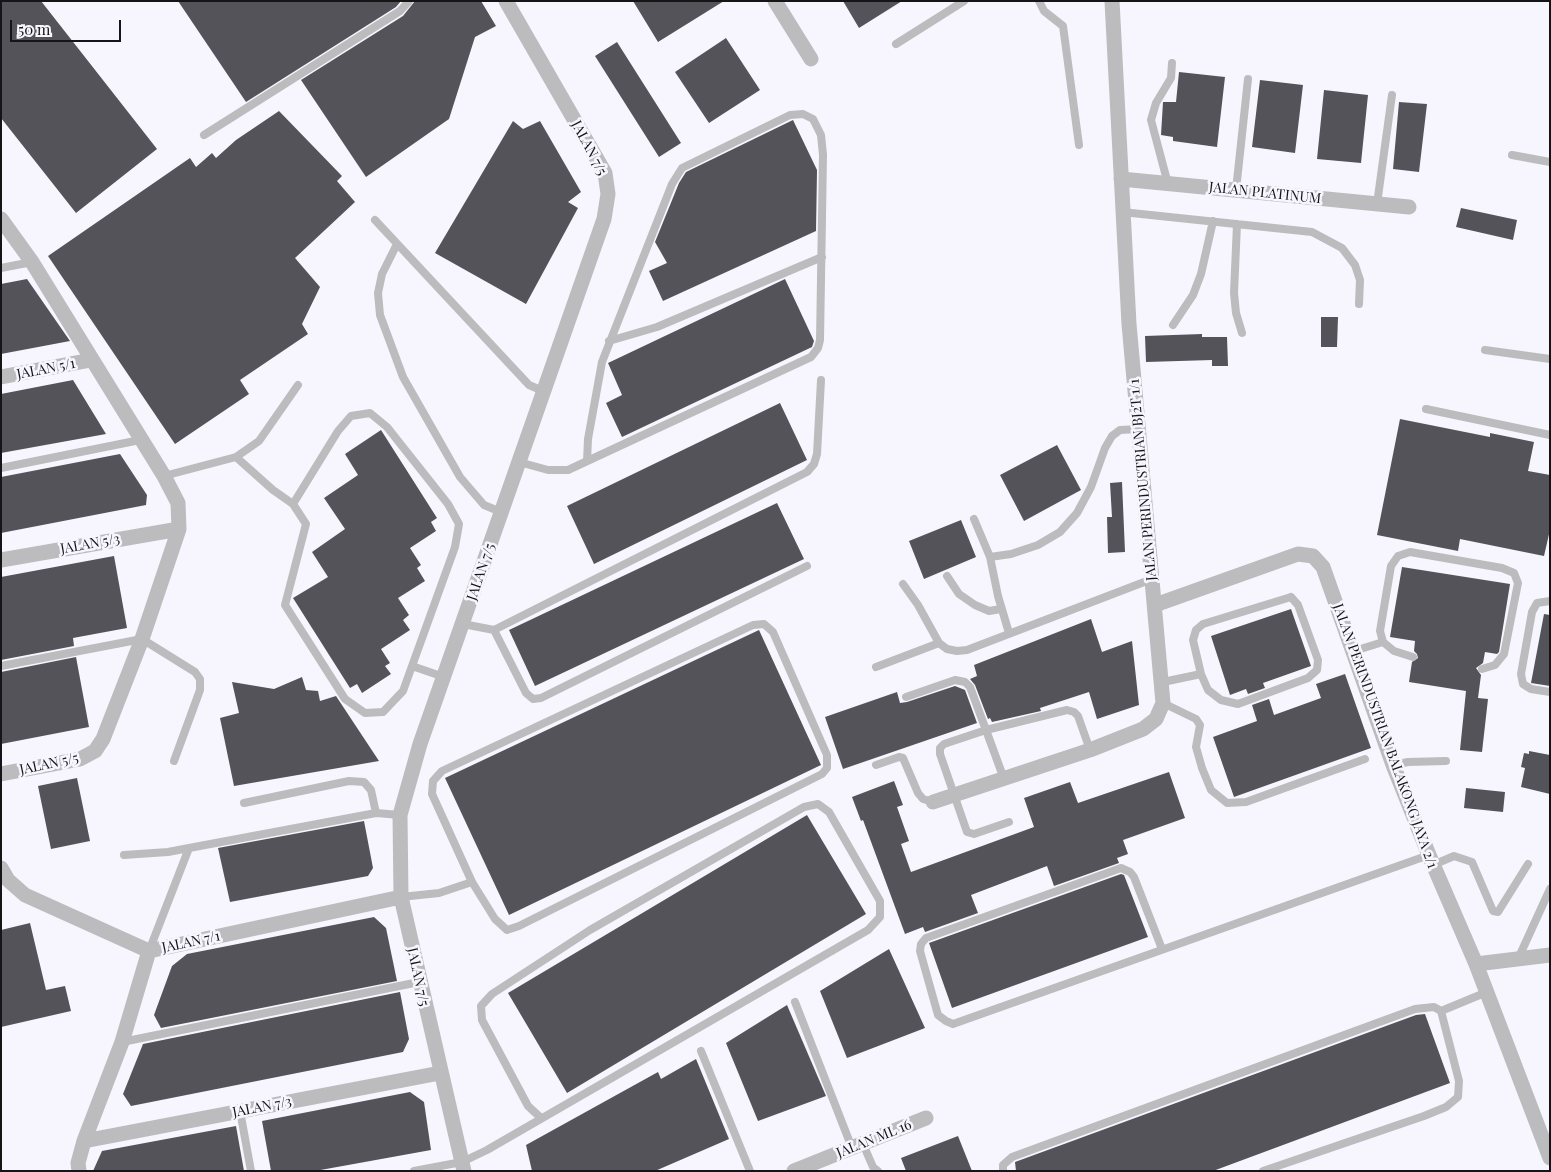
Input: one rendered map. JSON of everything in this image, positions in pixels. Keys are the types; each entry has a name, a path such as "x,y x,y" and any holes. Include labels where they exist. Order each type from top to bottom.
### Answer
{"street":[{"name":"JALAN 7/5","path":"463,1166 419,982 401,897 400,815 408,778 604,219 608,194 604,173 506,1"},
{"path":"775,1 811,59"},
{"name":"JALAN PERINDUSTRIAN BJ2T 1/1","path":"1112,1 1129,324 1154,605 1163,682 1163,703"},
{"name":"JALAN PLATINUM","path":"1120,179 1409,207"},
{"path":"1,219 32,262 140,440 164,476 178,503 180,528 142,639"},
{"name":"JALAN 5/1","path":"1,377 91,360"},
{"name":"JALAN 5/3","path":"1,560 180,528"},
{"name":"JALAN PERINDUSTRIAN BALAKONG JAYA 2/1","path":"1154,605 1298,554 1313,556 1323,567 1393,766 1476,964 1550,1158"},
{"name":"JALAN 5/5","path":"1,774 80,759 95,751 103,739 142,639"},
{"path":"932,802 1090,750 1143,729 1156,719 1163,703"},
{"name":"JALAN 7/1","path":"1,868 8,880 25,895 149,951 401,897"},
{"path":"79,1171 78,1163 84,1141 122,1042 149,951"},
{"path":"1476,964 1549,956"},
{"name":"JALAN 7/3","path":"84,1141 440,1073"},
{"name":"JALAN ML 16","path":"794,1171 926,1118"}],"lane":[{"path":"204,135 400,11 409,1"},
{"path":"896,44 964,1"},
{"path":"1039,1 1044,11 1063,26 1079,145"},
{"path":"1168,184 1151,120 1156,103 1171,78 1172,63"},
{"path":"1236,190 1248,79"},
{"path":"1377,204 1392,95"},
{"path":"518,462 548,470 568,470 811,357 818,348 820,340 823,155 822,135 813,119 803,114 790,116 682,168 672,184 602,362 588,439 587,461"},
{"path":"1512,155 1550,162"},
{"path":"1122,212 1312,232 1342,248 1355,265 1360,280 1359,304"},
{"path":"375,220 529,385 543,391"},
{"path":"1173,325 1193,295 1201,274 1213,221"},
{"path":"1237,224 1234,293 1236,313 1242,333"},
{"path":"398,244 382,274 378,293 380,315 403,377 460,477 484,505 501,512"},
{"path":"610,341 657,327 822,257"},
{"path":"1,268 32,262"},
{"path":"1485,350 1550,359"},
{"path":"463,624 494,630 807,472 814,464 817,454 822,380"},
{"path":"164,476 236,457 259,441 298,386"},
{"path":"1426,409 1550,435"},
{"path":"236,457 273,490 293,504 306,524 285,605 345,699 366,713 383,712 403,691 455,547 459,524 448,504 387,426 370,413 351,416 338,431 293,504"},
{"path":"990,557 1011,554 1038,545 1060,532 1077,513 1092,487 1099,461 1112,436 1120,430 1139,429"},
{"path":"1,468 140,440"},
{"path":"974,519 990,557 1001,610 1009,633"},
{"path":"1413,657 1394,651 1383,642 1380,631 1391,566 1398,556 1410,552 1502,568 1514,573 1518,582 1504,654 1495,664 1482,669"},
{"path":"494,630 526,694 534,699 541,698 807,566"},
{"path":"948,576 959,594 975,605 989,611 1001,610"},
{"path":"903,584 918,605 939,643 948,649 958,651 967,650 1152,579"},
{"path":"1291,597 1298,605 1318,660 1317,670 1308,678 1238,704 1221,700 1208,690 1201,674 1193,640 1196,630 1203,624 1282,598 1291,597"},
{"path":"1550,601 1537,603 1532,612 1521,674 1523,684 1531,689 1550,692"},
{"path":"764,624 773,632 827,755 827,768 822,774 519,926 507,930 495,919 472,882 432,794 433,781 442,770 753,625 764,624"},
{"path":"1,666 142,639 195,672 200,679 200,690 174,761"},
{"path":"1354,651 1383,642"},
{"path":"876,667 939,643"},
{"path":"412,666 444,677"},
{"path":"1163,682 1201,674"},
{"path":"906,697 955,680 965,682 970,687 1004,779"},
{"path":"1163,703 1196,719 1200,725 1196,747 1202,768 1211,790 1227,803 1246,802 1365,759"},
{"path":"1009,822 974,834 967,832 940,754 940,748 944,744 986,730 1067,710 1074,712 1078,716 1090,750"},
{"path":"876,764 899,757 904,758 918,793 923,800 932,802"},
{"path":"1393,766 1408,762 1446,761"},
{"path":"244,802 349,781 364,782 370,790 376,813"},
{"path":"414,1171 463,1166 541,1118 556,1112 868,930 880,917 880,901 829,812 818,804 804,807 598,926 492,994 481,1006 482,1020 528,1106 541,1118"},
{"path":"124,855 168,852 376,813 400,815"},
{"path":"149,951 189,848"},
{"path":"1162,949 1134,877 1130,872 1121,868 926,938 921,944 920,951 938,1015 953,1024 1162,949 1431,860 1454,856 1472,862 1493,911 1498,912 1528,864"},
{"path":"401,897 439,893 472,882"},
{"path":"1517,960 1550,889"},
{"path":"122,1042 419,982"},
{"path":"1441,1011 1486,992"},
{"path":"795,1002 857,1146 875,1169 864,1171"},
{"path":"1003,1171 1003,1165 1012,1157 1406,1012 1426,1006 1434,1007 1441,1011 1459,1081 1458,1097 1446,1106 1424,1116 1263,1171"},
{"path":"702,1051 750,1171"},
{"path":"240,1111 251,1171"}],"building":[{"path":"1,1 41,1 157,149 76,213 1,118"},
{"path":"178,1 401,1 396,7 246,102"},
{"path":"415,1 481,1 496,26 475,37 449,119 366,177 301,80 403,16"},
{"path":"633,1 724,1 658,42"},
{"path":"843,1 902,1 859,28"},
{"path":"726,38 760,90 709,123 675,72"},
{"path":"617,42 681,143 659,157 595,56"},
{"path":"1179,72 1225,77 1217,147 1173,141 1173,137 1161,135 1163,102 1176,102"},
{"path":"1260,80 1303,85 1295,153 1252,147"},
{"path":"1324,90 1368,95 1361,163 1317,159"},
{"path":"1399,102 1427,104 1419,172 1393,169"},
{"path":"279,111 342,176 337,181 355,202 295,258 320,287 302,324 308,334 240,380 249,394 175,444 48,256 190,158 196,167 212,153 216,158 236,140"},
{"path":"793,120 817,170 816,231 663,301 649,271 667,263 655,242 679,183 686,172"},
{"path":"513,121 523,129 540,121 581,192 568,202 578,208 526,304 435,253"},
{"path":"1461,208 1517,220 1513,240 1456,227"},
{"path":"27,279 70,341 1,354 1,284"},
{"path":"785,279 814,341 812,347 622,437 606,403 622,395 608,363"},
{"path":"1321,317 1338,317 1337,347 1321,347"},
{"path":"1202,334 1202,337 1227,337 1228,366 1212,366 1212,360 1146,362 1145,336"},
{"path":"73,380 106,434 1,453 1,394"},
{"path":"780,403 807,460 594,564 567,506"},
{"path":"1400,419 1490,437 1490,433 1534,442 1528,471 1550,475 1550,530 1544,556 1460,539 1458,551 1377,535"},
{"path":"381,430 437,518 431,522 436,531 410,548 421,565 417,568 425,581 398,598 409,615 403,620 410,630 381,649 390,663 385,666 391,674 362,693 357,684 350,688 293,598 328,577 312,552 345,529 324,498 358,475 345,454"},
{"path":"1057,445 1081,490 1024,521 1000,475"},
{"path":"120,454 147,495 146,505 1,533 1,477"},
{"path":"1122,482 1125,552 1108,553 1107,517 1112,517 1110,483"},
{"path":"777,503 804,559 535,686 509,630"},
{"path":"961,520 976,557 924,579 909,541"},
{"path":"114,556 127,628 73,638 74,646 1,660 1,577"},
{"path":"1402,567 1510,584 1499,652 1497,654 1485,652 1483,663 1476,668 1481,675 1478,698 1488,699 1482,752 1460,750 1466,691 1409,682 1412,662 1418,658 1414,651 1415,641 1390,637"},
{"path":"1291,609 1311,666 1263,683 1265,688 1248,694 1246,689 1230,695 1211,636"},
{"path":"1544,614 1550,615 1550,686 1531,683"},
{"path":"1091,619 1102,652 1132,641 1139,705 1097,719 1089,692 1040,708 1041,711 992,722 990,718 988,719 975,685 970,679 977,676 974,665"},
{"path":"759,630 821,765 509,915 445,778"},
{"path":"76,657 89,727 1,744 1,672"},
{"path":"1345,674 1371,748 1234,797 1213,737 1257,721 1252,705 1269,699 1274,715 1321,698 1316,684"},
{"path":"302,677 306,690 318,691 320,701 336,696 379,761 234,786 220,718 239,713 232,682 274,689"},
{"path":"955,686 965,690 977,723 843,769 825,717 897,692 900,703"},
{"path":"1529,751 1550,755 1550,794 1521,787 1525,768 1521,767 1524,753 1529,754"},
{"path":"1169,772 1185,818 1123,840 1128,854 1117,858 1119,863 1054,886 1047,866 971,895 978,913 925,932 923,927 905,934 863,820 861,821 852,797 894,781 903,805 897,807 909,841 901,844 911,872 1034,827 1024,798 1070,782 1078,803"},
{"path":"77,778 90,841 51,849 38,786"},
{"path":"1466,788 1505,792 1503,812 1464,808"},
{"path":"807,815 866,914 567,1093 508,993"},
{"path":"364,821 373,868 368,876 230,902 218,848"},
{"path":"1121,874 1124,875 1148,937 952,1008 929,943"},
{"path":"374,917 386,928 397,981 161,1028 154,1015 172,966 187,954"},
{"path":"30,923 46,990 65,986 71,1011 1,1027 1,930"},
{"path":"889,949 925,1028 847,1058 820,991"},
{"path":"400,992 409,1039 403,1052 131,1106 123,1094 143,1044"},
{"path":"787,1005 826,1096 758,1121 726,1043"},
{"path":"1425,1014 1450,1083 1213,1171 1016,1171 1015,1162 1416,1015"},
{"path":"696,1059 729,1139 655,1171 532,1171 526,1145 658,1072 661,1079"},
{"path":"410,1092 424,1102 431,1150 315,1171 271,1171 262,1121"},
{"path":"236,1126 244,1171 93,1171 102,1151"},
{"path":"958,1136 972,1171 906,1171 901,1158"}]}
